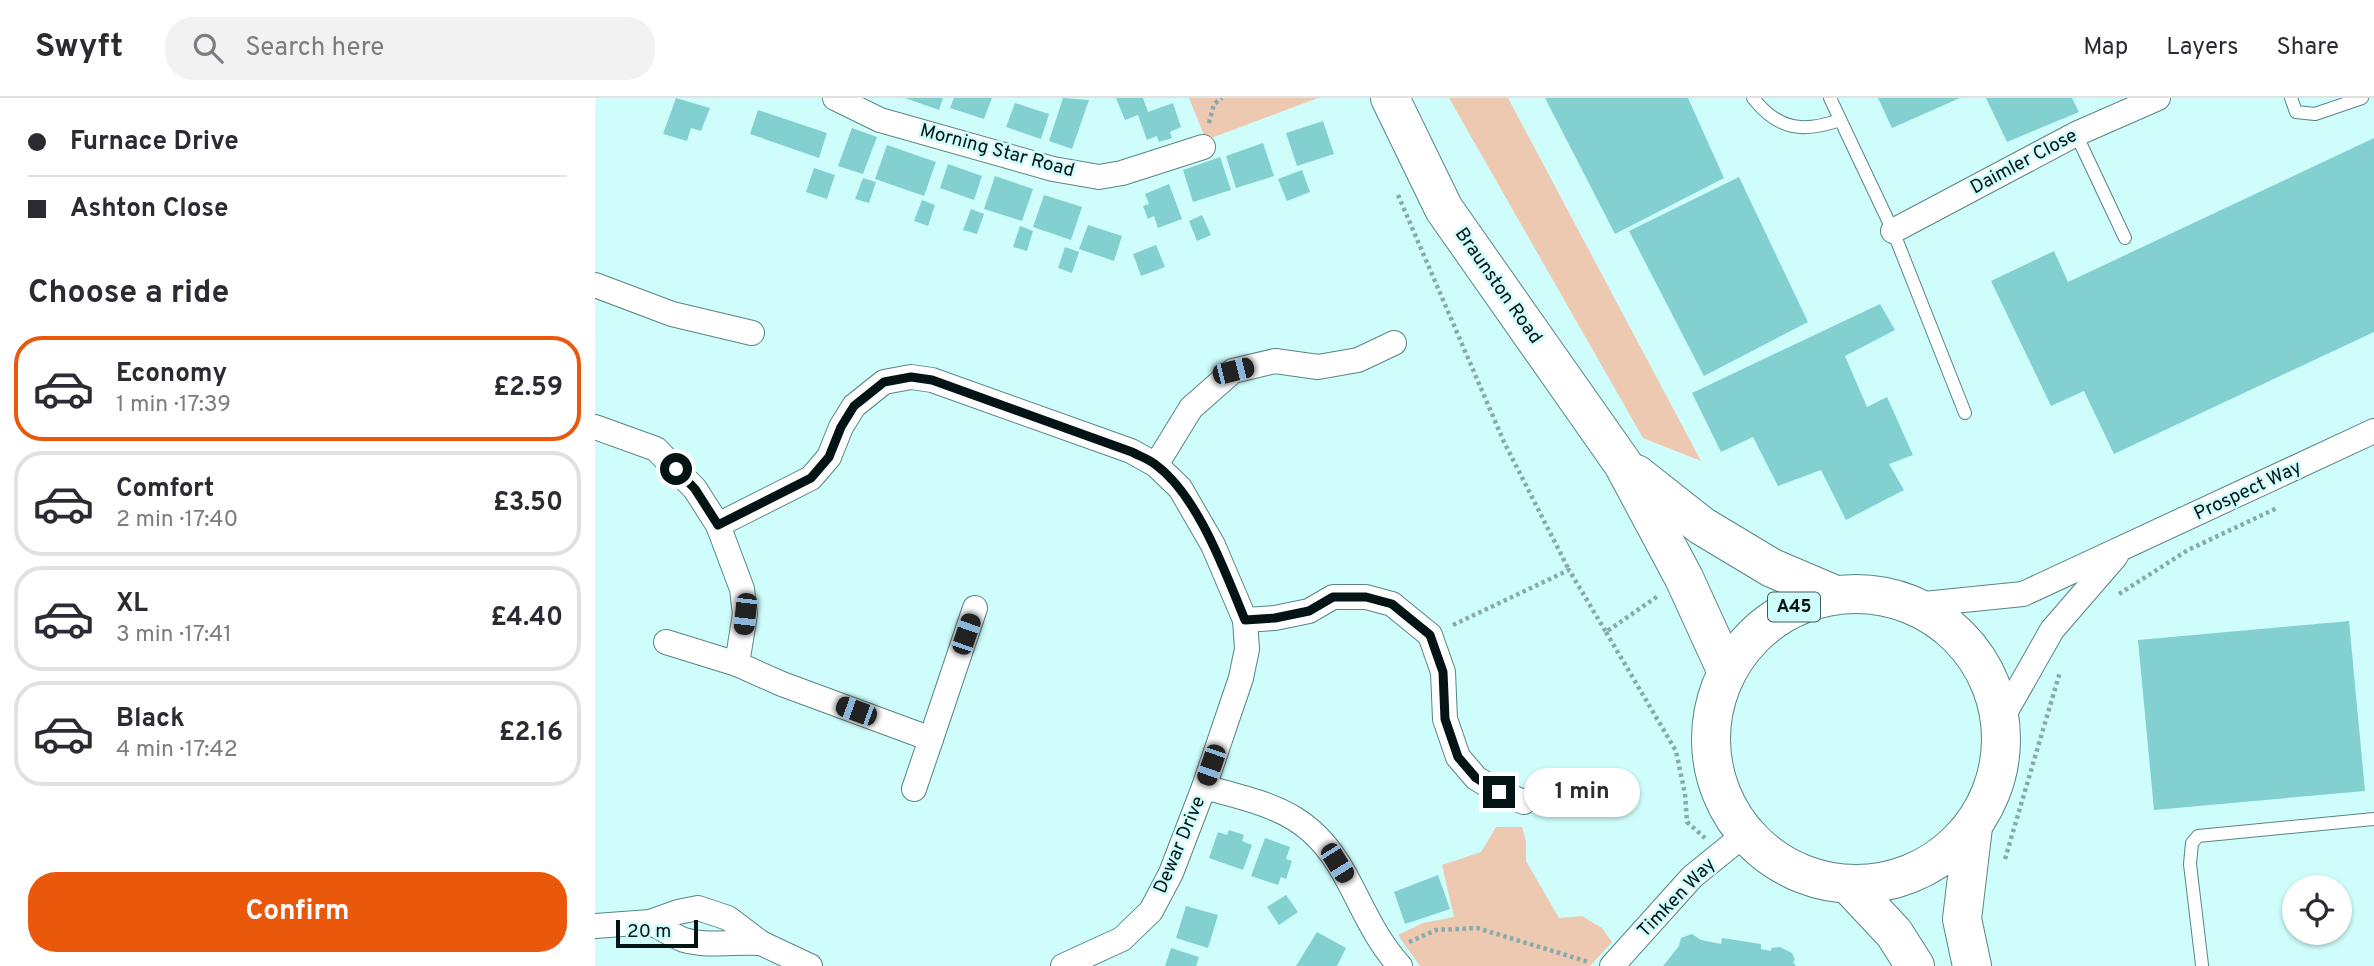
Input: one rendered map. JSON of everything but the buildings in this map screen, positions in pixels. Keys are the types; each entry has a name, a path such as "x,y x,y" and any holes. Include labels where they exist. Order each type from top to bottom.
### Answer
{"highway":[{"name":"Braunston Road","path":"1390,98 1444,209 1623,464 1684,578 1726,670"},
{"name":"Braunston Road","path":"1623,464 1702,526 1772,568 1833,594"},
{"name":"A45","path":"1849,885 1810,878 1733,843 1710,755 1712,711 1726,670 1753,634 1790,608 1833,594 1861,593 1915,605 1947,624 1973,651 1991,684 2001,720 2002,748 1997,776 1987,803 1973,827 1962,919 1972,966"},
{"path":"1849,885 1896,880 1939,859 1973,827"},
{"path":"1849,885 1893,933 1915,966"}],"street":[{"name":"Morning Star Road","path":"835,98 880,120 1053,169 1098,177 1122,173 1203,147"},
{"name":"Daimler Close","path":"1893,231 2125,105 2158,98"},
{"path":"595,285 672,314 752,333"},
{"path":"1156,465 1191,408 1233,371 1275,361 1318,367 1357,360 1394,343"},
{"name":"Dewar Drive","path":"718,525 811,478 829,457 841,427 854,406 884,382 911,377 932,380 1132,452 1156,465 1180,488 1213,545 1245,620 1247,649 1241,678 1171,873 1151,911 1122,939 1063,966"},
{"path":"595,427 656,449 695,489 718,525 742,589 745,614 737,664"},
{"name":"Prospect Way","path":"1915,605 2023,594 2374,431"},
{"name":"Prospect Way","path":"2001,720 2052,630 2121,550"},
{"path":"1245,620 1275,618 1309,611 1333,597 1366,597 1392,604 1430,635 1443,672 1445,719 1458,757 1476,778 1499,792 1524,802"},
{"path":"914,789 975,608"},
{"path":"666,642 737,664 782,684 931,739"},
{"path":"1204,787 1269,804 1302,822 1326,845 1351,885 1370,924 1394,959"},
{"name":"Timken Way","path":"1612,966 1692,877 1733,843"},
{"path":"595,926 650,922 698,908 728,918 761,943 810,966"},
{"path":"650,922 683,940 711,944 737,941 761,943"}],"lane":[{"path":"1753,98 1767,114 1787,125 1805,129 1840,120"},
{"path":"1830,98 1893,231 1965,413"},
{"path":"2291,98 2296,113 2315,114 2362,98"},
{"path":"2076,134 2125,238"},
{"path":"2201,965 2190,864 2192,843 2198,836 2374,819"}],"path":[{"path":"1397,194 1504,442 1569,569 1675,751 1685,794 1687,822 1733,843"},
{"path":"2115,597 2188,551 2283,505"},
{"path":"1430,635 1569,569"},
{"path":"1606,632 1684,578"},
{"path":"2001,870 2061,668"},
{"path":"1394,959 1436,930 1478,928 1599,966"}],"shaded area":[{"path":"1189,98 1318,98 1206,140"},
{"path":"1449,98 1508,98 1701,461 1643,438"},
{"path":"1496,827 1522,827 1526,841 1526,861 1559,918 1582,916 1602,928 1612,942 1590,966 1420,966 1398,935 1423,923 1454,917 1442,865 1481,852"}],"route":[{"path":"676,469 695,489 718,525 811,478 829,457 841,427 854,406 884,382 911,377 932,380 1132,452 1156,465 1180,488 1213,545 1245,620 1275,618 1309,611 1333,597 1366,597 1392,604 1430,635 1443,672 1445,719 1458,757 1476,778 1499,792"}]}
